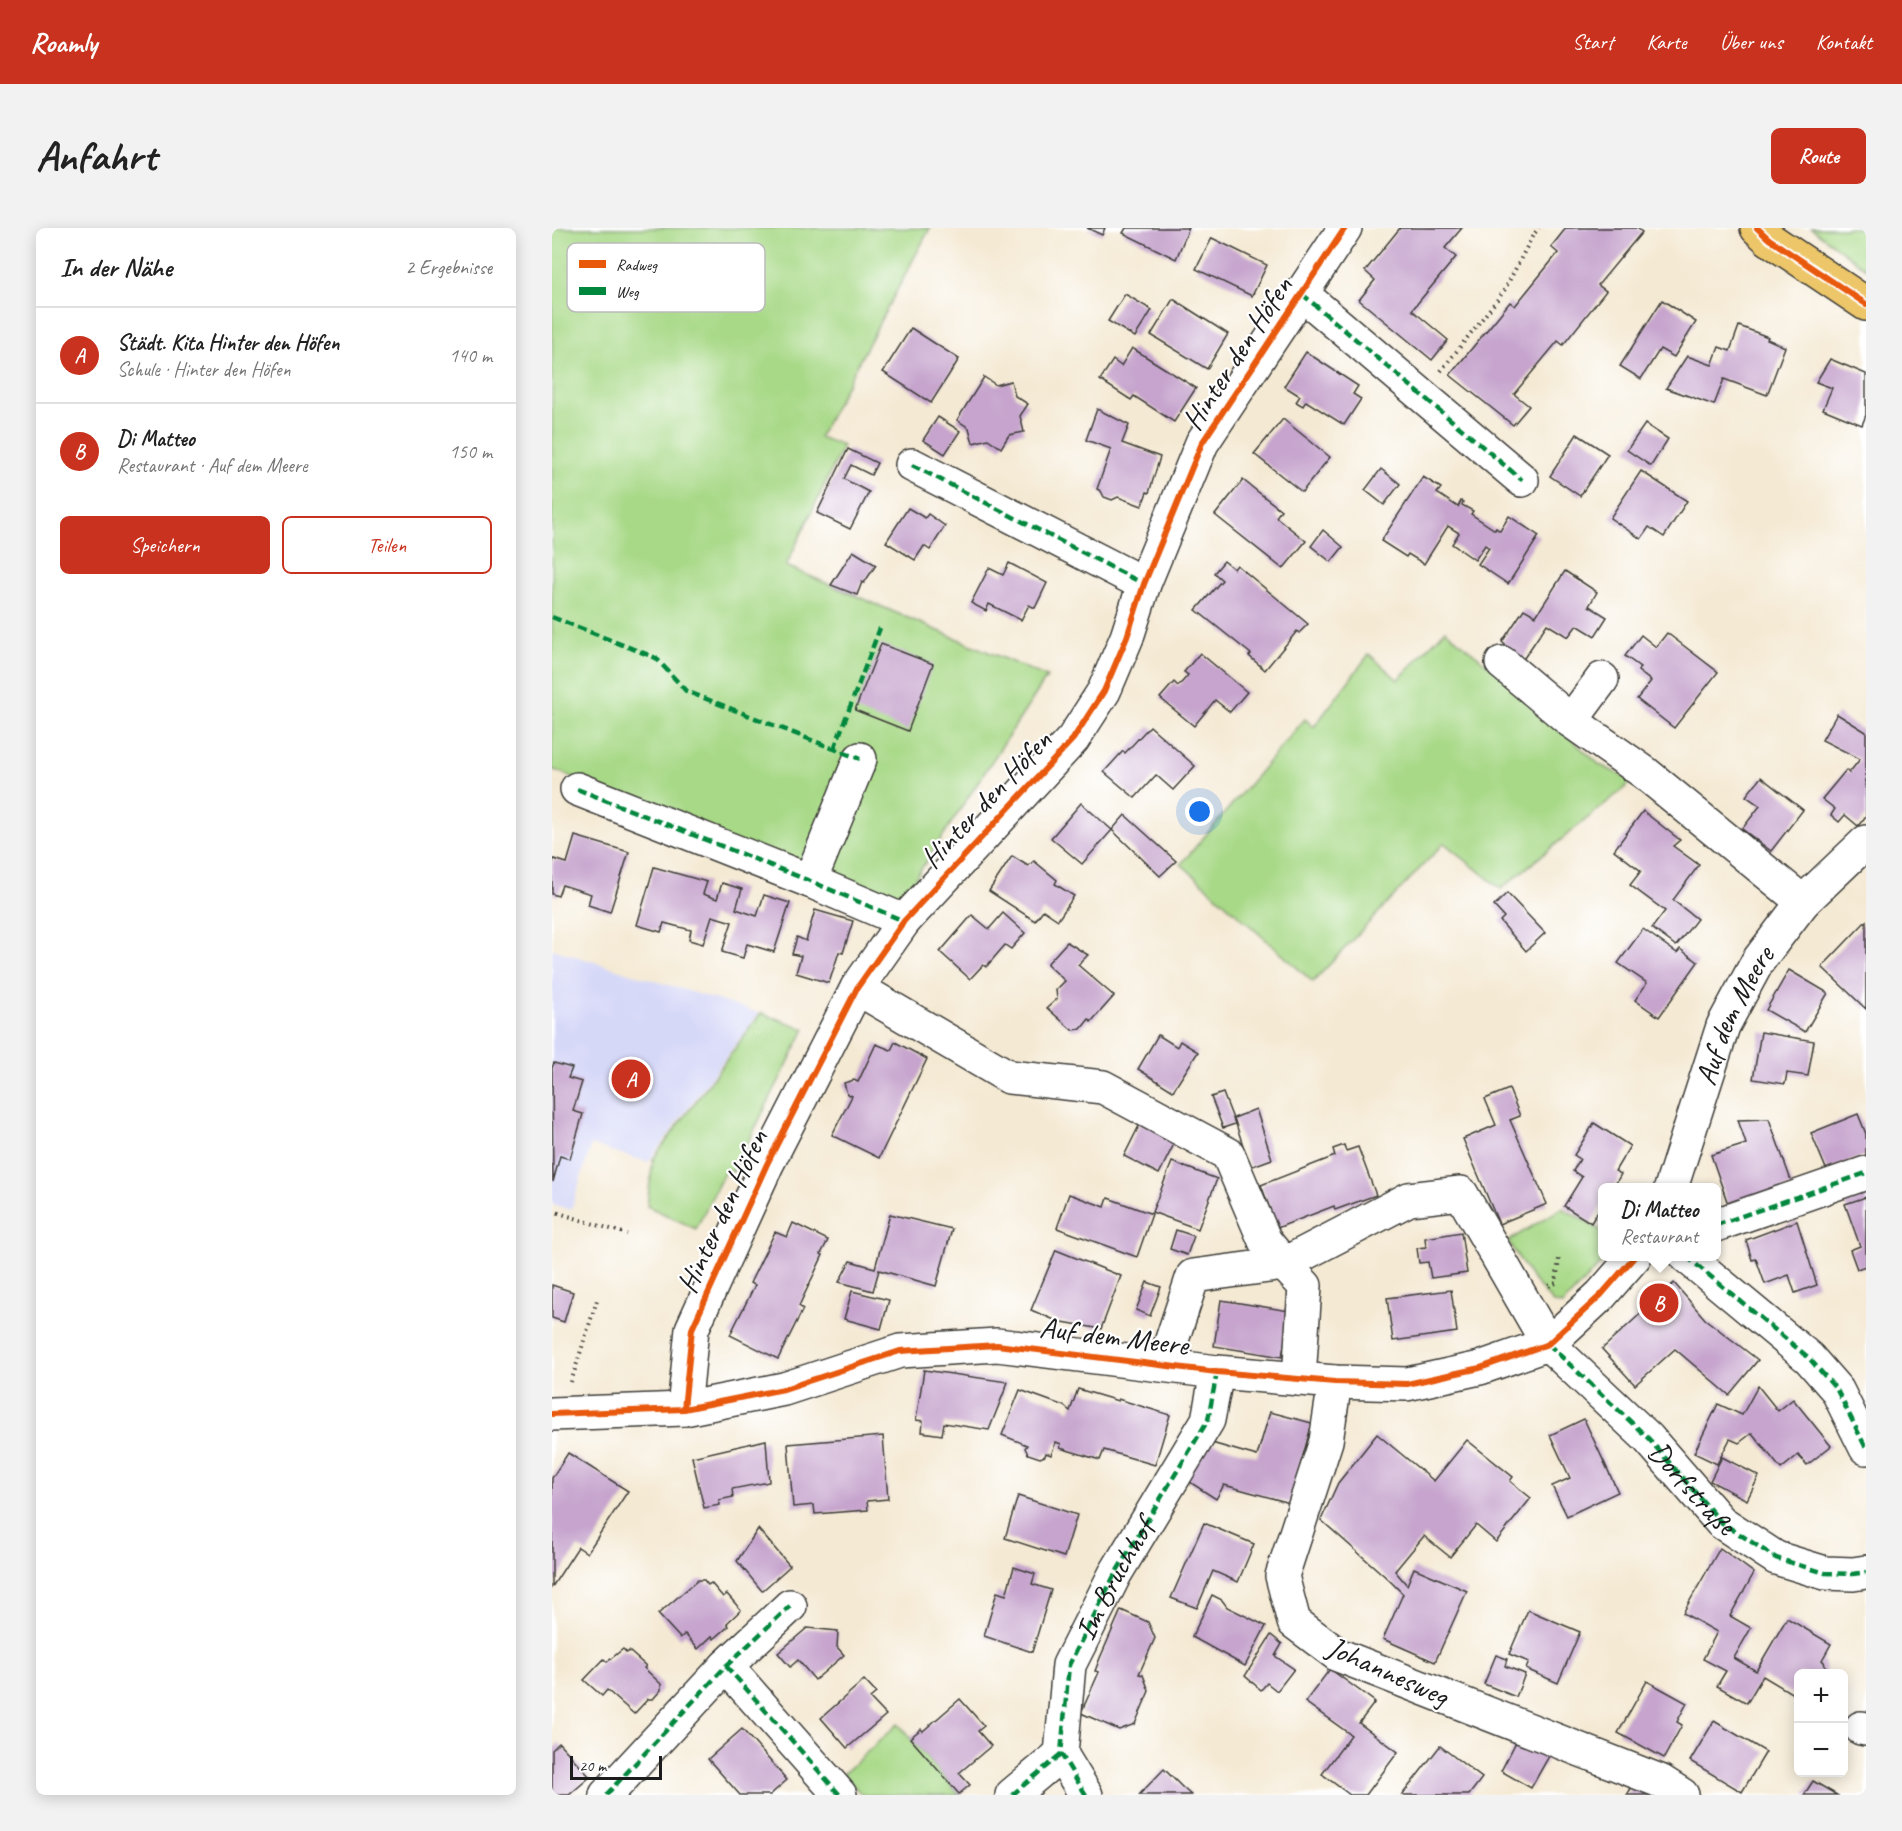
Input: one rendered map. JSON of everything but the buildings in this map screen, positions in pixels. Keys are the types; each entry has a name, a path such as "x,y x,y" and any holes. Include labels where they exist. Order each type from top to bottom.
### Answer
{"main road":[{"path":"1757,228 1769,239 1866,304"}],"street":[{"name":"Hinter den Höfen","path":"684,1409 692,1329 767,1164 857,988 904,921 1073,739 1104,691 1128,637 1144,584 1202,443 1345,228"},
{"name":"Hinter den Höfen","path":"1302,294 1522,480"},
{"path":"912,465 1144,584"},
{"path":"1502,663 1571,722 1645,773 1803,902"},
{"path":"1571,722 1602,679"},
{"path":"810,881 860,759"},
{"path":"577,789 810,881 904,921"},
{"name":"Auf dem Meere","path":"1673,1183 1723,1026 1758,961 1803,902 1866,842"},
{"path":"857,988 1009,1077 1103,1087 1228,1154 1265,1241 1305,1286 1299,1379"},
{"path":"1721,1224 1866,1173"},
{"name":"Auf dem Meere","path":"1164,1364 1193,1276 1284,1264 1409,1199 1461,1192 1548,1344"},
{"name":"Auf dem Meere","path":"565,1413 684,1409 784,1389 900,1351 997,1345 1217,1372 1335,1382 1407,1384 1480,1368 1548,1344 1601,1295 1631,1261"},
{"path":"1691,1261 1809,1358 1838,1390 1866,1448"},
{"name":"Dorfstraße","path":"1548,1344 1648,1438 1721,1522 1776,1558 1825,1573 1866,1572"},
{"name":"Im Bruchhof","path":"1061,1754 1069,1665 1115,1574 1208,1420 1217,1372"},
{"name":"Johannesweg","path":"1335,1382 1326,1441 1282,1576 1294,1622 1338,1654 1660,1781 1682,1795"},
{"path":"606,1795 726,1666 790,1606"},
{"path":"726,1666 840,1795"},
{"path":"1012,1795 1061,1754 1086,1795"}],"path":[{"path":"1422,395 1504,291 1533,235 1539,228"},
{"path":"552,1211 627,1234"},
{"path":"565,1413 571,1382 598,1297"}],"shaded area":[{"path":"552,949 759,1013 648,1162 591,1145 571,1210 552,1204"}],"green space":[{"path":"552,228 930,228 819,437 843,446 786,566 1047,677 895,909 552,769"},
{"path":"1811,228 1866,228 1866,269"},
{"path":"1445,630 1487,664 1600,765 1633,781 1501,889 1444,843 1313,982 1181,864 1305,719 1314,727 1369,654 1398,680"},
{"path":"761,1013 805,1029 733,1172 726,1169 696,1229 647,1206 653,1159"},
{"path":"1562,1208 1598,1229 1598,1261 1603,1261 1562,1305 1553,1303 1530,1276 1508,1241"},
{"path":"898,1724 960,1795 862,1795 843,1774"}],"marked path":[{"path":"1302,294 1522,480"},
{"path":"912,465 1144,584"},
{"path":"552,617 656,658 686,691 860,759"},
{"path":"834,749 880,628"},
{"path":"577,789 810,881 904,921"},
{"path":"1721,1223 1866,1173"},
{"path":"1692,1261 1809,1358 1837,1390 1866,1448"},
{"path":"1548,1344 1648,1438 1721,1522 1776,1558 1825,1573 1866,1572"},
{"path":"1086,1795 1061,1754 1069,1665 1115,1574 1208,1420 1217,1372"},
{"path":"606,1795 726,1666 790,1606"},
{"path":"726,1666 840,1795"},
{"path":"1012,1795 1061,1754"}],"cycle path":[{"path":"684,1409 692,1329 767,1164 857,988 904,921 1073,739 1104,691 1127,637 1144,584 1202,443 1345,228"},
{"path":"1757,228 1769,239 1866,304"},
{"path":"552,1414 684,1409 784,1389 900,1351 997,1345 1217,1372 1335,1382 1407,1384 1480,1368 1548,1344 1601,1295 1631,1261"}],"place":[{"name":"Städt. Kita Hinter den Höfen","path":"631,1079"},
{"name":"Di Matteo","path":"1659,1303"}]}
